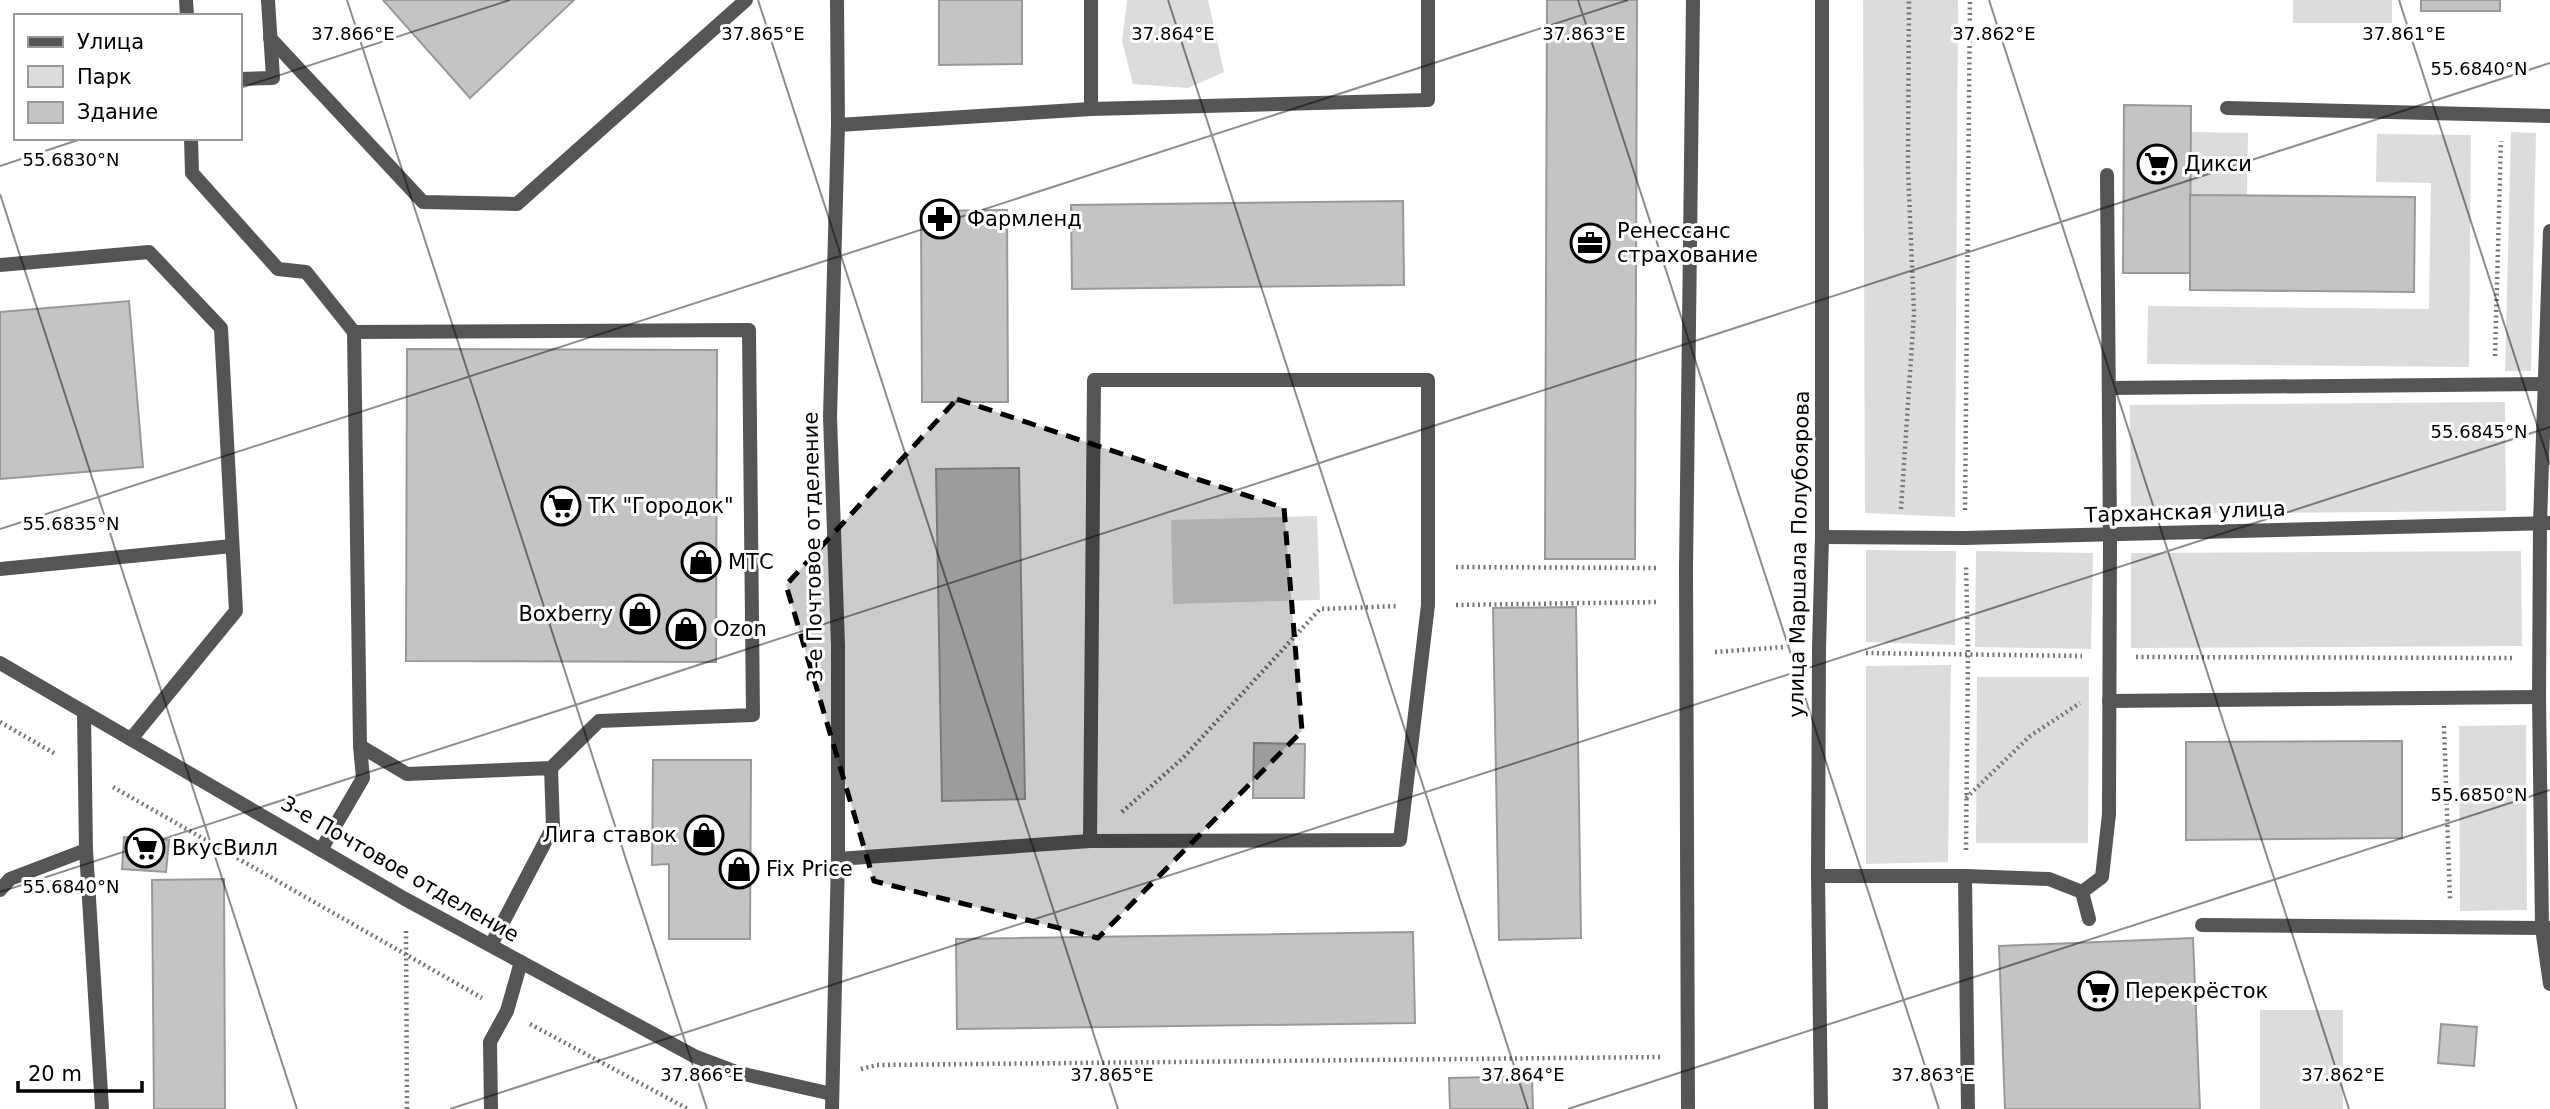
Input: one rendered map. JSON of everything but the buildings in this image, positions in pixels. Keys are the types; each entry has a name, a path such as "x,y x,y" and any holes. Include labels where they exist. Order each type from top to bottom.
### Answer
{"street":[{"path":"242,79 273,78 268,0"},
{"path":"270,38 423,202 517,204 746,0"},
{"name":"3-е Почтовое отделение","path":"832,1109 838,859 838,645 830,417 838,125 837,0"},
{"path":"1091,0 1091,109"},
{"path":"838,125 1091,109 1428,100 1428,0"},
{"path":"1688,1109 1686,568 1693,0"},
{"name":"улица Маршала Полубоярова","path":"1821,1109 1818,876 1822,537 1822,0"},
{"path":"2227,107 2550,116"},
{"path":"191,140 192,173 278,269 306,272 354,332 360,746 363,778 321,849"},
{"path":"2082,892 2102,877 2109,814 2108,175"},
{"path":"2550,231 2546,384 2545,658 2539,697 2550,984"},
{"path":"0,265 149,252 221,328 236,611 131,739"},
{"path":"354,332 749,330 753,715 599,720 551,768 407,774 360,746"},
{"path":"838,859 1090,841 1400,840 1428,605 1428,380 1094,380 1090,841"},
{"path":"2109,388 2546,384"},
{"name":"Тарханская улица","path":"1822,537 1965,538 2545,523"},
{"path":"0,569 232,546"},
{"name":"3-е Почтовое отделение","path":"0,663 405,899 694,1056 738,1073 832,1094"},
{"path":"2109,701 2539,697"},
{"path":"85,712 86,849 102,1109"},
{"path":"491,945 553,827 551,768"},
{"path":"0,890 10,879 86,849"},
{"path":"1818,876 2049,879 2082,892"},
{"path":"1965,876 1968,1109"},
{"path":"2082,892 2089,919"},
{"path":"2202,925 2546,928"},
{"path":"491,1109 490,1042 507,1011 521,962"}],"path":[{"path":"1899,538 1914,313 1908,169 1909,0"},
{"path":"1965,876 1970,0"},
{"path":"2494,385 2502,115"},
{"path":"1428,567 1686,568"},
{"path":"1090,841 1182,758 1320,609 1686,602"},
{"path":"1686,654 1784,646"},
{"path":"1866,653 2109,657 2545,658"},
{"path":"2443,698 2451,928"},
{"path":"1966,798 2030,736 2059,716 2079,703 2109,701"},
{"path":"0,722 406,956 688,1109"},
{"path":"405,899 407,1109"},
{"path":"832,1078 877,1065 1689,1056"}],"highlighted area":[{"path":"957,399 1284,508 1302,731 1098,938 874,881 786,585"}],"green space":[{"path":"1127,0 1208,0 1224,72 1188,88 1133,84 1122,41"},
{"path":"1863,0 1958,0 1955,517 1865,513"},
{"path":"2293,0 2392,0 2392,23 2293,23"},
{"path":"2191,132 2248,133 2247,195 2190,195"},
{"path":"2511,132 2536,133 2531,371 2505,371"},
{"path":"2377,134 2471,135 2469,367 2147,364 2148,306 2429,309 2431,183 2376,182"},
{"path":"2505,402 2506,511 2131,514 2130,405"},
{"path":"1317,516 1320,600 1173,604 1171,520"},
{"path":"1866,550 1956,551 1955,645 1866,642"},
{"path":"1976,551 2093,553 2091,649 1975,647"},
{"path":"2521,551 2522,646 2131,648 2131,553"},
{"path":"1951,665 1948,862 1866,864 1866,666"},
{"path":"1977,677 2089,677 2088,843 1976,843"},
{"path":"2526,725 2527,910 2460,911 2459,726"},
{"path":"2260,1010 2343,1010 2343,1109 2260,1109"}],"place":[{"name":"Дикси","path":"2157,164"},
{"name":"Фармленд","path":"940,219"},
{"name":"Ренессанс страхование","path":"1590,243"},
{"name":"ТК \"Городок\"","path":"561,506"},
{"name":"МТС","path":"701,562"},
{"name":"Boxberry","path":"640,614"},
{"name":"Ozon","path":"686,629"},
{"name":"Лига ставок","path":"704,835"},
{"name":"ВкусВилл","path":"145,848"},
{"name":"Fix Price","path":"739,869"},
{"name":"Перекрёсток","path":"2098,991"}]}
